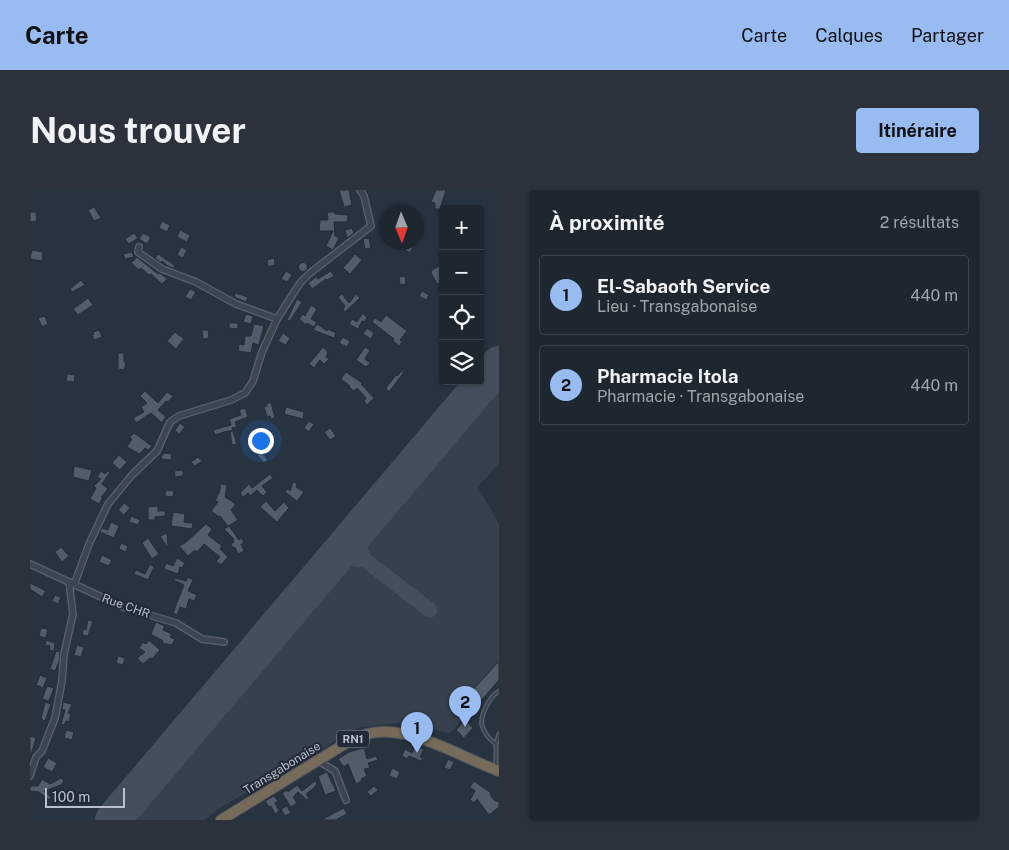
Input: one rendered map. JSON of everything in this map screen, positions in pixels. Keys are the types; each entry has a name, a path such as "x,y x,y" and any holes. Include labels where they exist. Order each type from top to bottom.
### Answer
{"highway":[{"name":"Transgabonaise","path":"221,820 356,737 377,732 394,732 431,742 498,770"}],"street":[{"path":"30,776 36,757 42,751 55,718 62,681 64,654 73,614 72,584 108,504 132,475 157,450 170,422 180,416 232,400 245,393 253,381 262,352 277,319 300,283 310,273 371,226 364,196 360,190"},
{"path":"139,247 138,252 162,268 196,282 236,304 277,319"},
{"name":"Rue CHR","path":"30,564 123,607 176,623 202,639 224,642"},
{"path":"317,760 322,765 335,771 346,800"}],"lane":[{"path":"496,744 485,734 481,723 488,701 499,691"},
{"path":"498,770 496,744 499,734"}],"shaded area":[{"path":"499,349 499,463 478,487 499,524 499,680 450,733 400,723 360,727 218,809 205,820 96,820 148,762 468,385 484,385 484,366"}],"building":[{"path":"339,190 349,190 352,205 344,207"},
{"path":"436,190 446,190 439,209 435,209 435,203 431,202"},
{"path":"94,207 101,218 94,221 88,210"},
{"path":"30,212 36,212 37,221 30,222"},
{"path":"327,212 348,215 347,222 334,222 335,236 339,238 333,250 326,246 333,231 319,231 320,220 328,220"},
{"path":"162,221 170,225 167,232 159,228"},
{"path":"352,228 354,233 347,238 345,230"},
{"path":"180,230 190,235 187,242 177,237"},
{"path":"134,233 138,238 129,244 125,239"},
{"path":"143,233 151,237 147,244 139,239"},
{"path":"369,238 371,248 365,249 363,239"},
{"path":"181,247 187,250 183,258 177,255"},
{"path":"32,250 43,252 42,261 30,259"},
{"path":"132,252 134,257 125,259 123,254"},
{"path":"158,254 175,266 173,268 162,261 161,263 155,258"},
{"path":"355,254 362,260 350,274 343,268"},
{"path":"137,257 167,279 162,284 151,274 149,275 141,268 139,270 131,263"},
{"path":"274,258 275,265 268,267 267,260"},
{"path":"303,263 307,267 303,271 299,267"},
{"path":"439,266 439,283 437,284 431,273 432,270"},
{"path":"286,271 292,275 287,282 281,279"},
{"path":"331,271 334,276 312,289 308,283 316,277 318,279"},
{"path":"405,276 406,284 400,285 399,277"},
{"path":"81,280 85,285 72,292 70,289"},
{"path":"190,289 196,292 191,300 185,297"},
{"path":"422,291 429,295 426,300 419,296"},
{"path":"235,293 248,297 246,302 234,297"},
{"path":"342,294 349,303 356,294 360,298 345,312 343,309 345,306 338,297"},
{"path":"88,298 93,305 78,315 73,309"},
{"path":"297,299 302,302 290,321 287,320"},
{"path":"311,305 317,309 311,319 317,322 314,327 307,323 306,325 299,319 303,314 305,316"},
{"path":"363,313 367,318 364,322 362,321 358,329 349,324 352,319 357,322"},
{"path":"246,314 253,316 251,324 243,322"},
{"path":"386,315 407,331 400,340 402,342 399,346 393,341 394,339 372,322 375,318 381,322"},
{"path":"45,316 48,324 42,327 38,318"},
{"path":"229,323 238,323 238,329 229,328"},
{"path":"254,324 264,326 259,345 253,343 251,353 238,351 239,344 244,345 245,336 251,336"},
{"path":"317,324 327,331 328,329 336,333 334,338 313,330"},
{"path":"367,328 374,333 371,339 363,334"},
{"path":"99,330 102,337 94,340 93,332"},
{"path":"202,330 208,330 209,338 203,339"},
{"path":"175,332 184,339 176,349 167,341"},
{"path":"283,333 290,338 286,345 278,341"},
{"path":"343,337 350,341 347,347 339,343"},
{"path":"323,347 328,352 326,357 329,359 324,364 320,360 314,368 309,364"},
{"path":"365,347 370,350 365,359 370,363 366,367 356,360"},
{"path":"118,353 124,353 124,362 126,363 124,370 118,369"},
{"path":"402,371 404,372 389,392 386,388 396,375"},
{"path":"346,372 362,383 374,398 367,405 364,401 366,398 357,388 354,391 341,379"},
{"path":"67,374 75,375 74,382 66,381"},
{"path":"145,391 158,403 167,392 173,396 158,410 166,417 162,423 151,413 136,423 133,418 144,412 141,407 147,403 140,396"},
{"path":"271,402 275,418 271,419 270,416 267,417 264,407"},
{"path":"286,407 304,412 303,419 284,414"},
{"path":"245,408 248,417 235,422 237,427 232,428 237,444 232,445 230,431 215,435 213,430 231,425 229,419 241,415 239,410"},
{"path":"309,421 314,424 309,432 304,428"},
{"path":"180,423 185,427 179,434 175,430"},
{"path":"330,428 336,436 330,440 324,432"},
{"path":"134,433 152,446 148,450 145,448 140,454 127,447 132,439 130,437"},
{"path":"261,452 268,460 264,463 257,455"},
{"path":"165,453 172,454 171,460 161,459"},
{"path":"119,455 127,462 120,470 112,463"},
{"path":"198,457 202,461 195,466 191,462"},
{"path":"74,466 92,470 89,481 73,477"},
{"path":"183,470 183,476 175,477 174,471"},
{"path":"101,471 105,474 108,471 110,472 102,484 108,489 101,497 103,497 99,504 90,499 96,488 94,486 101,479 97,477"},
{"path":"270,474 273,478 262,486 267,492 263,496 257,490 250,496 248,493 243,497 240,493 249,484 252,488"},
{"path":"293,482 297,483 296,487 304,492 297,501 285,492 288,489 290,491"},
{"path":"221,484 227,485 225,497 236,504 231,510 238,520 228,526 220,516 211,511 218,502 215,501"},
{"path":"166,490 174,491 173,497 165,496"},
{"path":"266,501 275,511 284,502 289,508 277,522 260,507"},
{"path":"124,503 130,508 124,515 118,510"},
{"path":"158,506 158,511 165,511 165,516 155,517 155,520 148,520 148,507"},
{"path":"173,512 185,514 184,522 193,523 192,529 171,526"},
{"path":"131,516 140,520 138,525 129,522"},
{"path":"111,522 119,526 114,538 100,532 102,528 108,530"},
{"path":"206,524 212,529 208,535 222,546 220,549 228,557 221,565 216,561 220,557 204,544 197,552 195,550 188,556 179,546"},
{"path":"229,526 239,540 242,538 244,543 241,544 244,551 238,554 235,547 233,548 231,544 234,542 234,539 224,529"},
{"path":"167,533 168,548 160,536"},
{"path":"148,538 159,554 152,559 142,543"},
{"path":"121,543 128,546 126,552 119,549"},
{"path":"61,547 69,556 62,562 55,552"},
{"path":"102,555 112,560 109,566 99,562"},
{"path":"177,558 185,563 182,568 180,567 178,574 164,569 166,563 173,566"},
{"path":"150,564 154,567 148,580 134,574 136,570 145,574"},
{"path":"188,577 193,580 188,591 197,595 194,601 189,599 186,609 180,607 177,615 173,613 184,585 174,580 175,578 186,581"},
{"path":"30,583 46,591 42,597 30,589"},
{"path":"55,595 61,597 58,604 52,601"},
{"path":"88,620 93,621 88,636 82,635 83,629 86,630"},
{"path":"156,622 165,626 163,630 172,634 170,637 175,639 172,645 162,643 163,641 151,634"},
{"path":"41,628 48,629 46,638 39,636"},
{"path":"46,640 55,643 54,651 49,650 50,646 45,645"},
{"path":"149,640 160,650 152,659 150,658 143,664 137,658 145,652 139,648 143,642 146,644"},
{"path":"77,645 84,647 81,657 74,655"},
{"path":"56,651 60,652 59,662 55,671 50,669"},
{"path":"118,656 125,658 123,665 116,663"},
{"path":"499,661 499,680 480,702 470,693"},
{"path":"40,675 47,678 43,688 36,685"},
{"path":"47,686 54,688 49,701 42,699"},
{"path":"45,702 51,704 45,721 41,719"},
{"path":"63,702 72,704 68,713 71,714 69,722 66,721 64,725 61,724 65,710 62,709"},
{"path":"465,720 473,728 464,738 456,730"},
{"path":"66,730 74,732 72,740 64,738"},
{"path":"30,736 36,738 31,755 30,755"},
{"path":"415,746 424,749 420,757 423,758 421,761 409,756 407,759 402,756 405,749 412,753"},
{"path":"364,748 367,759 376,756 378,760 368,763 370,768 364,769 367,776 356,784 348,764 344,767 338,759 349,752"},
{"path":"48,758 57,763 52,772 43,767"},
{"path":"448,759 454,762 450,770 444,768"},
{"path":"392,768 400,772 397,779 389,776"},
{"path":"327,772 336,791 325,795 318,776"},
{"path":"61,778 64,781 61,785 44,791 51,797 49,800 39,792 30,791 30,786 38,786 42,779 50,784"},
{"path":"315,781 317,783 314,788 306,794 309,798 307,800 298,792 293,797 297,803 291,807 282,793 287,790 288,792 297,785 302,791"},
{"path":"474,781 491,793 490,795 494,800 499,802 499,807 489,815 477,799 474,803 470,800 475,791 470,787"},
{"path":"374,786 378,790 371,796 367,792"},
{"path":"274,796 278,801 275,803 279,811 275,814 271,806 269,807 265,801"},
{"path":"287,806 291,813 285,816 281,809"},
{"path":"344,808 347,814 337,820 321,820"}],"taxiway":[{"path":"363,524 360,543 365,560"},
{"path":"329,565 348,558 365,560 430,610"}],"runway":[{"path":"113,820 499,364"}],"place":[{"name":"Pharmacie Itola","path":"465,727"},
{"name":"El-Sabaoth Service","path":"417,753"}]}
